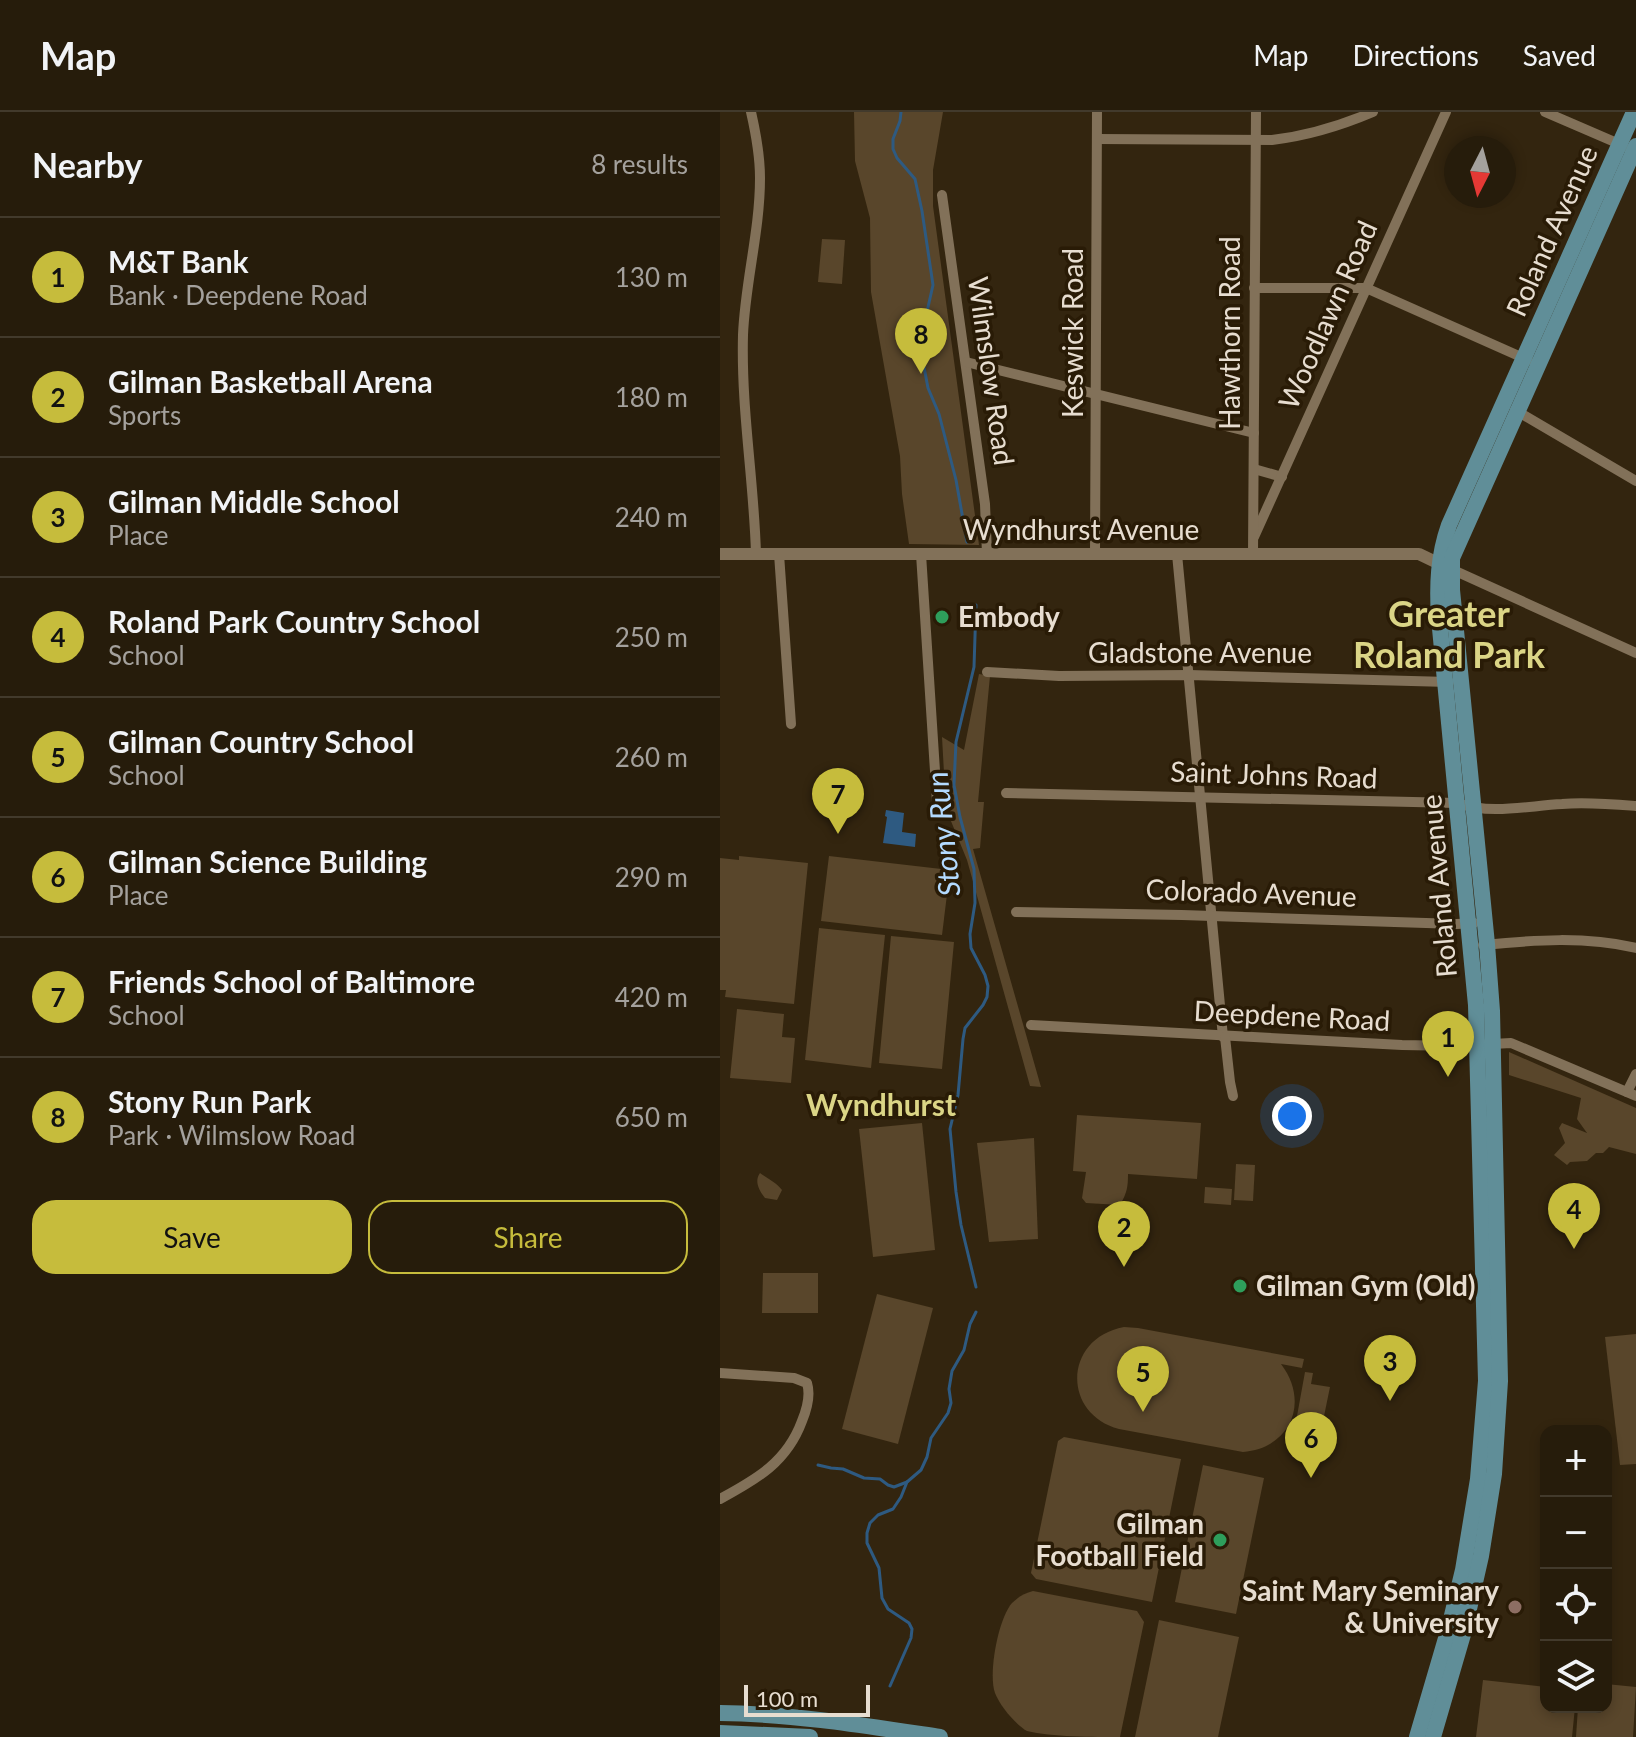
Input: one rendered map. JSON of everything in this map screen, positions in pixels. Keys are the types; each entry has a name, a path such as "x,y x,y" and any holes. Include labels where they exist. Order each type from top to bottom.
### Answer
{"main road":[{"name":"Roland Avenue","path":"1433,1737 1474,1592 1490,1506 1497,1436 1500,1336 1479,945 1453,682 1438,595 1445,566 1449,525 1510,407 1631,147 1634,112"},
{"name":"Roland Avenue","path":"1417,1737 1449,1628 1475,1504 1486,1381 1485,1044"},
{"path":"720,1713 831,1720 940,1737"},
{"path":"720,1733 810,1737"}],"street":[{"path":"751,112 760,178 743,348 756,554"},
{"name":"Keswick Road","path":"1095,554 1097,112"},
{"name":"Hawthorn Road","path":"1253,554 1256,112"},
{"path":"1097,139 1254,140 1297,136 1340,125 1373,112"},
{"name":"Woodlawn Road","path":"1254,537 1446,112"},
{"path":"1545,112 1631,147"},
{"name":"Wilmslow Road","path":"942,195 985,504 987,554"},
{"path":"1254,288 1366,288 1530,361"},
{"path":"966,362 1254,433"},
{"path":"1510,407 1636,481"},
{"path":"1254,469 1282,477"},
{"name":"Wyndhurst Avenue","path":"720,554 1419,554 1445,566"},
{"path":"779,554 791,724"},
{"path":"921,554 937,802"},
{"path":"1177,554 1224,1037 1233,1096"},
{"path":"1445,566 1636,653"},
{"name":"Gladstone Avenue","path":"987,672 1453,682"},
{"name":"Saint Johns Road","path":"1006,793 1465,805 1491,810 1591,803 1636,806"},
{"name":"Colorado Avenue","path":"1016,912 1457,924 1477,922"},
{"path":"1479,945 1559,939 1590,940 1636,948"},
{"name":"Deepdene Road","path":"1031,1025 1402,1045 1511,1043 1631,1094"},
{"path":"1631,1094 1636,1074"},
{"path":"720,1373 794,1378 807,1383 809,1391 805,1414 786,1451 763,1475 720,1499"}],"shaded area":[{"path":"854,112 943,112 933,170 933,206 979,545 909,544 900,456 871,292 870,218 855,161"},
{"path":"822,239 845,240 842,284 818,282"},
{"path":"979,674 990,676 978,802 984,802 980,848 973,849 1041,1087 1030,1086 967,860 946,809 942,737 964,750"},
{"path":"739,856 808,863 794,1004 725,997 726,990 720,990 720,858 739,860"},
{"path":"829,856 950,870 942,935 821,921"},
{"path":"819,928 885,935 871,1068 805,1060"},
{"path":"891,936 954,942 942,1069 879,1063"},
{"path":"737,1009 784,1014 782,1037 795,1038 791,1083 730,1078"},
{"path":"1509,1052 1636,1108 1636,1154 1609,1147 1587,1161 1567,1165 1554,1155 1565,1143 1559,1128 1562,1123 1587,1133 1577,1119 1581,1098 1509,1075"},
{"path":"1077,1115 1201,1123 1197,1179 1128,1174 1127,1190 1120,1205 1086,1203 1082,1198 1086,1172 1073,1171"},
{"path":"922,1123 935,1250 873,1257 859,1129"},
{"path":"1034,1138 1038,1239 989,1242 977,1143"},
{"path":"1236,1164 1255,1165 1253,1201 1234,1200"},
{"path":"760,1173 782,1190 777,1200 765,1198 761,1192 757,1182"},
{"path":"1205,1187 1232,1189 1231,1205 1204,1203"},
{"path":"763,1273 818,1273 818,1313 762,1313"},
{"path":"877,1294 933,1308 898,1444 842,1429"},
{"path":"1124,1327 1304,1359 1302,1368 1281,1364 1294,1393 1291,1421 1273,1442 1260,1449 1243,1452 1119,1429 1100,1420 1087,1408 1079,1393 1077,1376 1081,1360 1090,1345 1104,1334"},
{"path":"1636,1334 1636,1464 1620,1465 1605,1337"},
{"path":"1305,1372 1313,1373 1311,1384 1330,1387 1323,1421 1297,1416"},
{"path":"1064,1437 1181,1459 1152,1602 1036,1579 1031,1573 1058,1441"},
{"name":"Gilman Football Field","path":"1203,1465 1264,1478 1236,1614 1175,1602"},
{"path":"1033,1591 1137,1611 1144,1622 1120,1737 1060,1736 1027,1731 1000,1703 995,1693 993,1673 1002,1621 1012,1603"},
{"path":"1159,1620 1239,1637 1218,1737 1135,1737"},
{"path":"1483,1680 1540,1686 1540,1713 1574,1713 1572,1737 1476,1737"},
{"path":"1612,1685 1636,1687 1633,1737 1576,1737 1578,1713 1612,1713"}],"water":[{"path":"886,810 904,813 902,832 916,834 915,847 883,843"}],"waterway":[{"name":"Stony Run","path":"901,112 893,149 915,179 933,285 926,316 924,367 956,480 967,542"},
{"name":"Stony Run","path":"976,605 974,667 956,742 954,785 974,869 971,948 988,986 983,1005 965,1028 958,1095 950,1129 961,1225 976,1287"},
{"name":"Stony Run","path":"890,1686 912,1629 909,1623 888,1609 882,1598 879,1568 867,1543 867,1533 870,1523 878,1515 893,1509 907,1482 921,1470 931,1438 948,1413 952,1371 964,1350 976,1312"},
{"path":"818,1465 843,1469 864,1478 880,1479 894,1487 907,1482"}],"place":[{"name":"Stony Run Park","path":"921,374"},
{"name":"Embody","path":"942,617"},
{"name":"Friends School of Baltimore","path":"838,834"},
{"name":"M&T Bank","path":"1448,1077"},
{"name":"Roland Park Country School","path":"1574,1249"},
{"name":"Gilman Basketball Arena","path":"1124,1267"},
{"name":"Gilman Gym (Old)","path":"1240,1286"},
{"name":"Gilman Middle School","path":"1390,1401"},
{"name":"Gilman Country School","path":"1143,1412"},
{"name":"Gilman Science Building","path":"1311,1478"},
{"name":"Gilman Football Field","path":"1220,1540"},
{"name":"Saint Mary Seminary & University","path":"1515,1607"}],"district":[{"name":"Greater Roland Park","path":"1449,634"},
{"name":"Wyndhurst","path":"881,1106"}]}
